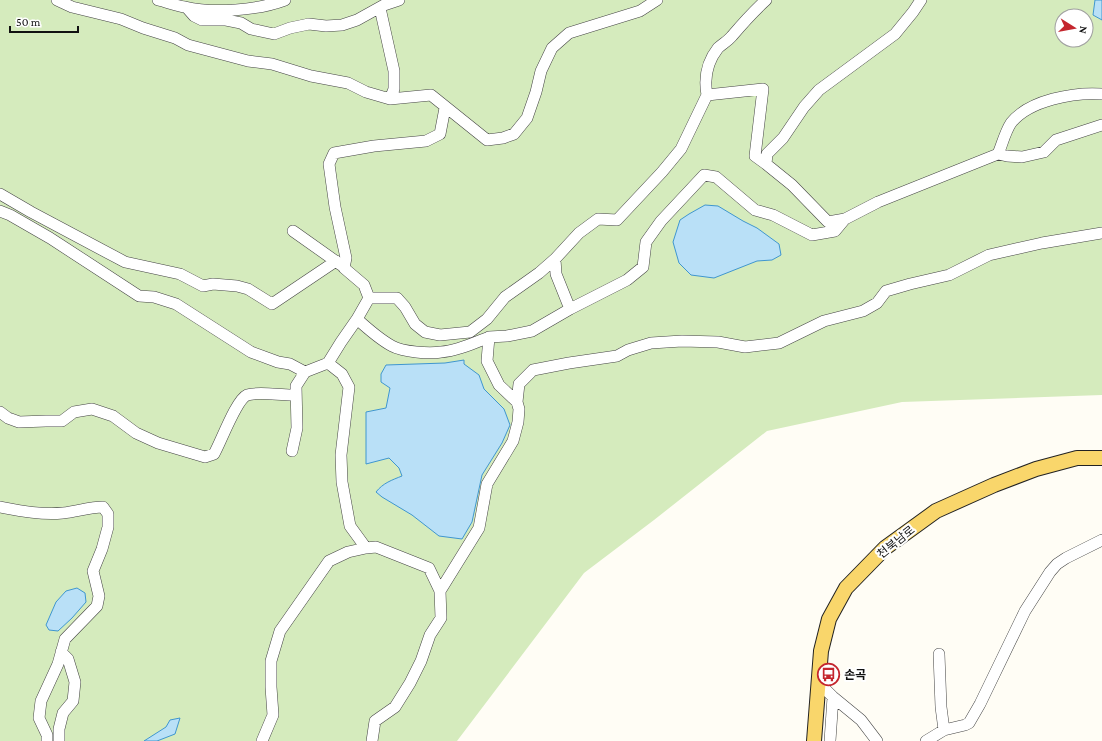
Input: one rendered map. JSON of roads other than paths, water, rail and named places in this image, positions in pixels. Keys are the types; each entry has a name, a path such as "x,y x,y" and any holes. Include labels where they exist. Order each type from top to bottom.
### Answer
{"main road":[{"name":"천북남로","path":"814,741 821,651 829,619 846,588 886,548 936,511 994,485 1036,470 1077,458 1102,458"}],"street":[{"path":"57,0 72,7 121,19 175,38 188,45 248,61 272,64 311,76 348,83 366,92 390,98 430,96 487,140 503,138 514,134 527,118 536,92 541,70 552,48 569,33 640,11 657,0"},
{"path":"158,0 187,8 213,10 255,8 284,0"},
{"path":"187,8 194,16 202,20 226,20 241,23 251,29 274,34 290,28 309,24 326,26 342,25 357,20 399,0"},
{"path":"369,298 397,298 414,324 425,332 440,335 470,332 487,319 505,297 540,272 555,259 579,233 598,220 617,220 662,172 681,149 707,95 705,83 709,63 718,48 730,38 766,0"},
{"path":"766,164 767,154 783,138 804,107 819,90 895,34 921,0"},
{"path":"380,8 394,71 394,89 390,98"},
{"path":"707,95 763,89 755,156 792,185 828,222 845,219 878,202 998,154 1022,157 1044,152 1056,140 1102,125"},
{"path":"998,154 1011,124 1022,113 1040,104 1070,95 1089,93 1102,94"},
{"path":"0,194 124,262 180,274 203,286 213,284 237,286 248,289 272,304 340,265 346,258 335,207 329,164 334,153 374,146 426,141 440,134 445,108"},
{"path":"357,319 372,332 393,346 412,351 441,352 469,345 489,337 507,336 532,331 570,309 627,280 643,267 646,242 661,221 704,175 716,177 755,210 773,215 812,235 834,230 845,219"},
{"path":"0,211 10,215 50,238 139,296 154,297 176,304 251,352 278,362 290,364 305,372"},
{"path":"293,231 340,265 364,285 369,298"},
{"path":"440,591 479,528 487,484 513,440 518,422 519,409 517,402 519,384 533,370 617,356 628,350 651,343 682,341 718,342 746,348 779,343 824,321 862,311 877,303 886,291 949,275 989,255 1042,243 1102,233"},
{"path":"555,259 556,274 570,309"},
{"path":"292,451 297,428 296,386 305,372 328,364 369,298"},
{"path":"489,337 487,361 499,385 517,402"},
{"path":"328,364 342,374 349,387 341,454 342,482 350,526 366,548"},
{"path":"0,412 8,418 19,422 46,422 62,421 74,412 92,409 113,416 136,433 158,443 205,457 214,454 235,408 247,395 296,395"},
{"path":"0,507 45,514 65,513 103,506 108,514 108,527 102,549 93,571 99,596 97,606 65,639 58,664 41,701 39,718 47,734 47,741"},
{"path":"926,741 944,730 969,723 980,704 1024,611 1050,572 1057,564 1066,558 1102,540"},
{"path":"262,741 273,715 271,661 280,631 329,561 348,552 376,547 428,568 440,591 441,618 430,635 421,661 410,683 395,707 374,721 372,741"},
{"path":"59,741 59,729 63,713 73,701 75,682 68,659 61,652"},
{"path":"939,654 941,706 944,730"},
{"path":"818,682 846,709 855,715 877,741"},
{"path":"830,741 833,697"}],"water":[{"path":"1095,0 1102,0 1102,20 1094,16"},
{"path":"705,205 718,206 757,228 779,244 781,255 772,260 757,261 714,278 691,275 679,263 673,242 680,220"},
{"path":"464,360 464,364 479,375 484,389 504,409 510,425 502,443 482,475 472,522 462,539 439,536 412,515 376,492 391,480 402,476 399,468 389,458 366,464 366,412 386,408 390,388 381,382 381,374 386,365 445,363"},
{"path":"77,588 85,593 86,602 58,631 49,630 46,625 56,602 66,591"},
{"path":"180,718 175,734 157,741 144,741 166,727 170,720"}],"place":[{"name":"손곡","path":"828,675"}]}
